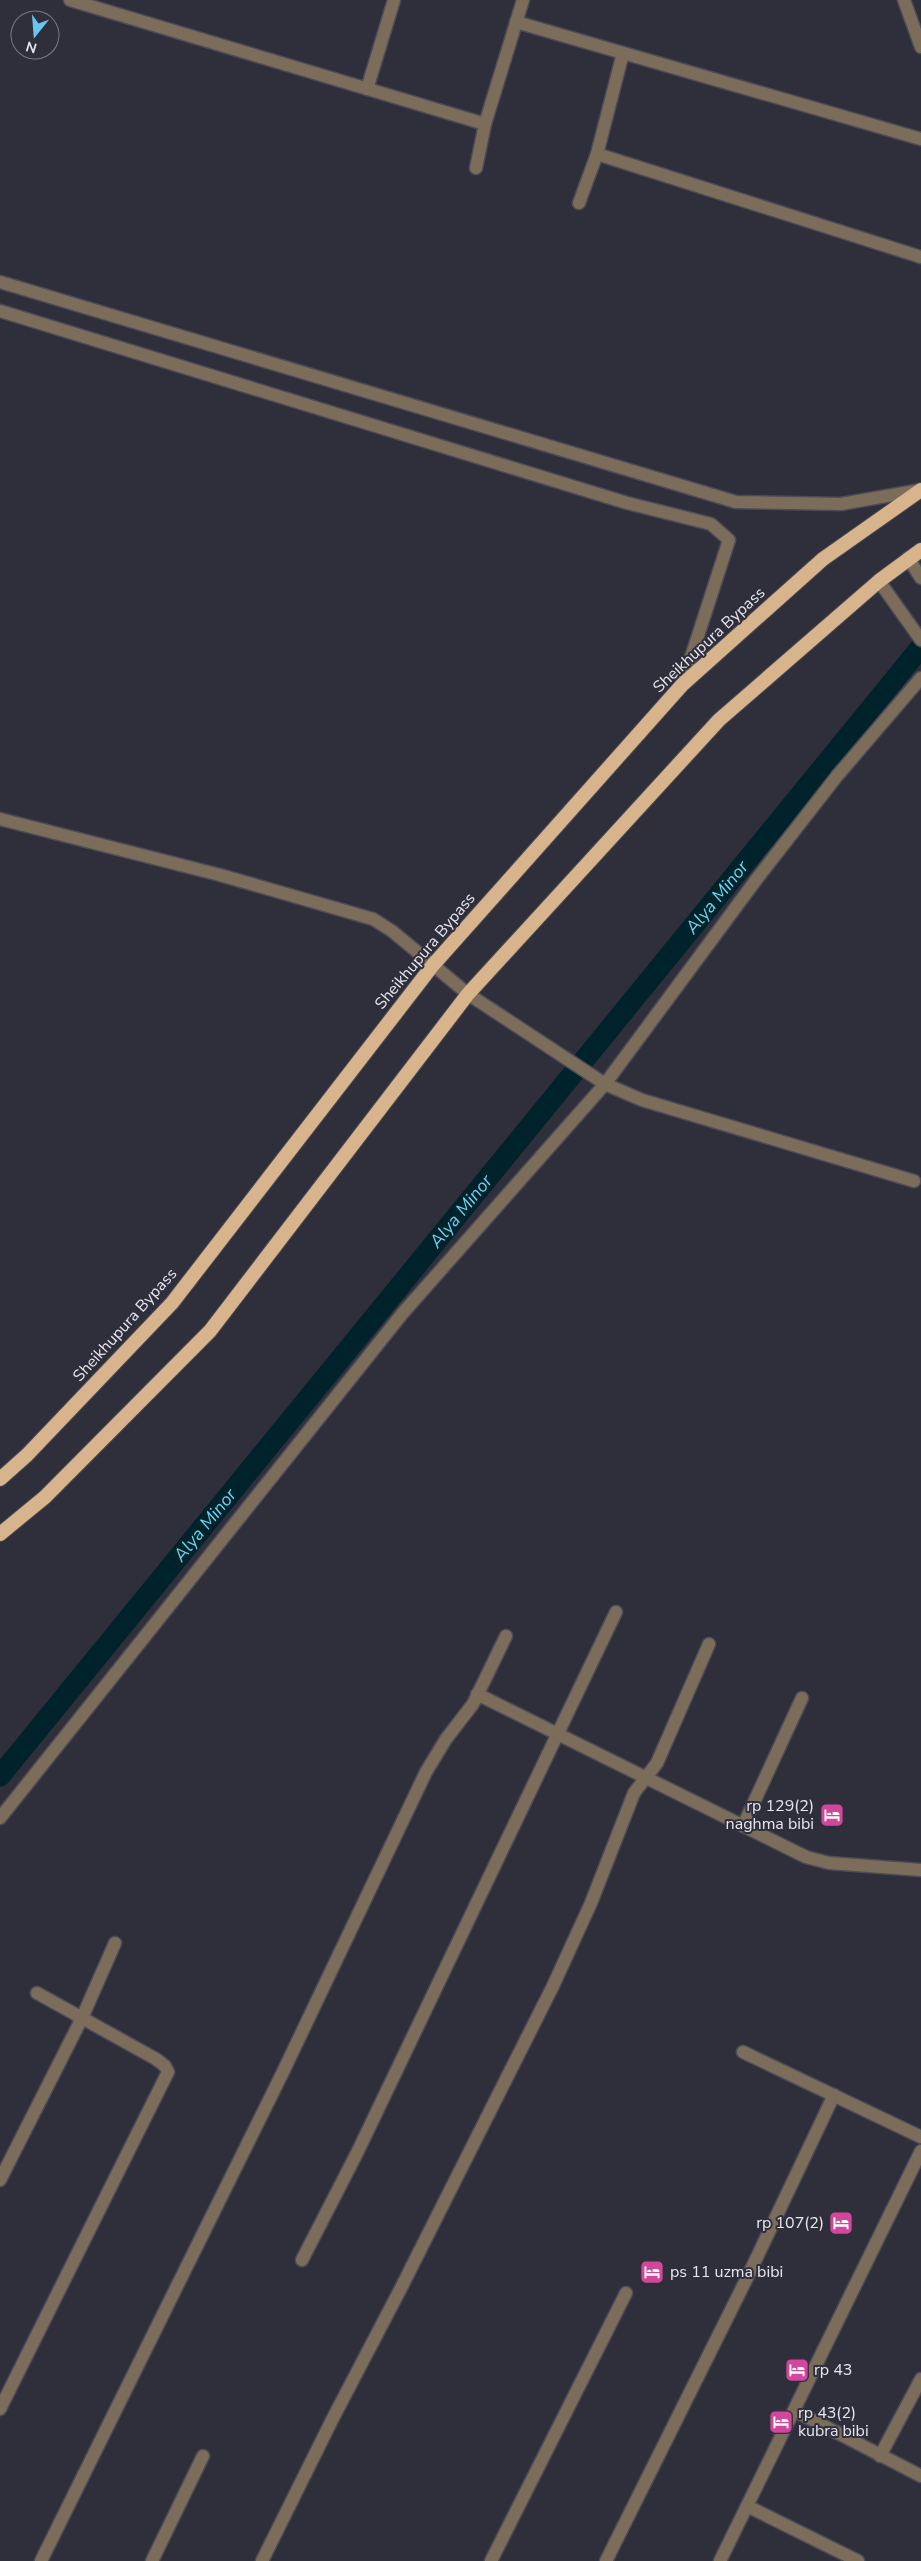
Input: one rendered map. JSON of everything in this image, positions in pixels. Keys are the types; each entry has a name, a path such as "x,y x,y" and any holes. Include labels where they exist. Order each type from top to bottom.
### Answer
{"highway":[{"name":"Sheikhupura Bypass","path":"0,1479 27,1455 172,1303 433,964 682,685 823,559 921,490"},
{"path":"0,1534 44,1497 210,1331 468,994 719,720 879,581 921,550"}],"street":[{"path":"71,0 485,124"},
{"path":"367,89 394,0"},
{"path":"476,168 485,124 523,0"},
{"path":"904,0 921,47"},
{"path":"516,22 921,139"},
{"path":"579,203 597,154 623,53"},
{"path":"597,154 921,257"},
{"path":"0,282 736,502 841,504 921,490"},
{"path":"0,311 627,503 711,524 729,540 682,685"},
{"path":"908,558 921,578"},
{"path":"879,581 920,639"},
{"path":"0,1818 402,1314 605,1084 779,850 837,776 921,678"},
{"path":"0,819 220,876 373,919 392,930 468,994 605,1084 642,1100 914,1181"},
{"path":"302,2260 358,2151 449,1957 616,1612"},
{"path":"40,2561 278,2082 426,1772 477,1694 506,1636"},
{"path":"262,2561 552,1986 591,1902 628,1805 634,1793 657,1763 709,1644"},
{"path":"477,1694 645,1779 814,1860 921,1870"},
{"path":"743,1826 802,1698"},
{"path":"0,2180 82,2018 115,1943"},
{"path":"0,2410 168,2072 165,2066 156,2059 37,1993"},
{"path":"743,2052 921,2137"},
{"path":"606,2561 747,2278 834,2095"},
{"path":"720,2561 921,2151"},
{"path":"491,2561 626,2293"},
{"path":"880,2456 921,2379"},
{"path":"795,2411 921,2476"},
{"path":"152,2561 204,2456"},
{"path":"747,2506 858,2561"}],"waterway":[{"name":"Alya Minor","path":"0,1776 921,647"}],"place":[{"name":"rp 129(2) naghma bibi","path":"832,1815"},
{"name":"rp 107(2)","path":"841,2223"},
{"name":"ps 11 uzma bibi","path":"652,2272"},
{"name":"rp 43","path":"797,2370"},
{"name":"rp 43(2) kubra bibi","path":"781,2422"}]}
